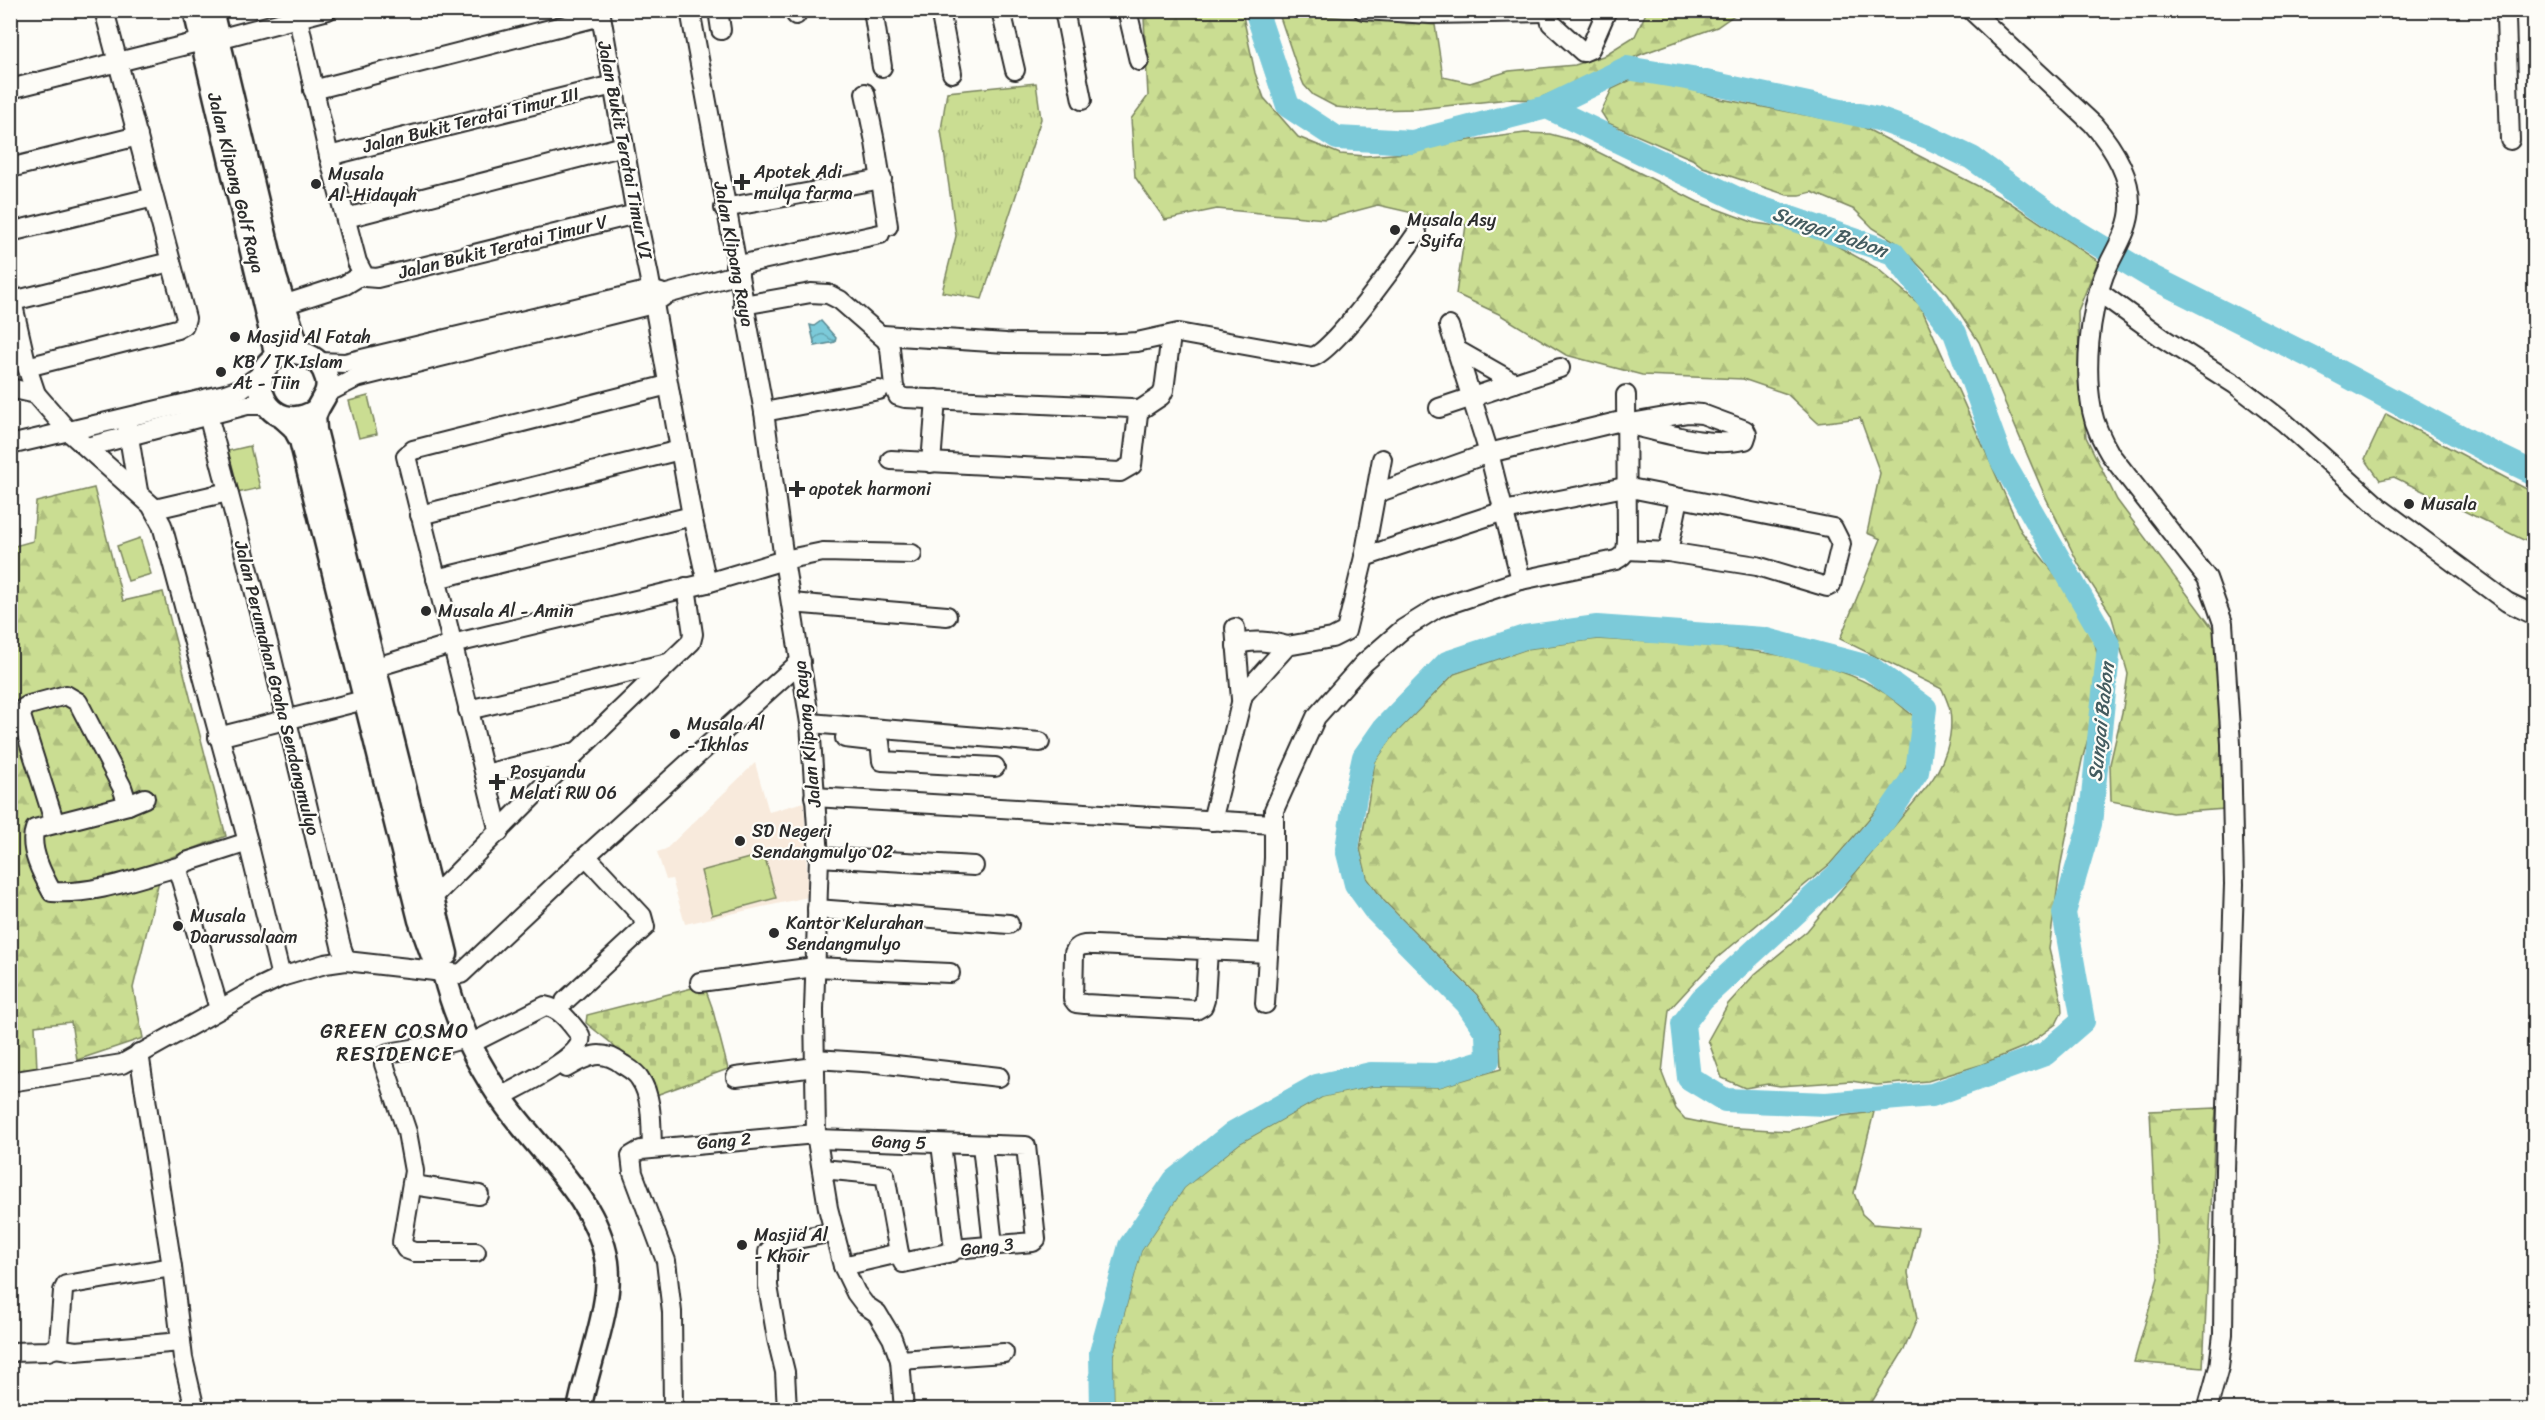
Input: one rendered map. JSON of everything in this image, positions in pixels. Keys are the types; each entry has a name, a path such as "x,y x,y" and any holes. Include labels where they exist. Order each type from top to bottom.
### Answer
{"main road":[{"name":"Jalan Klipang Golf Raya","path":"195,10 210,40 289,361"},
{"name":"Jalan Klipang Golf Raya","path":"210,40 211,10"},
{"name":"Jalan Klipang Golf Raya","path":"228,115 283,305 289,361"},
{"path":"444,973 449,967 432,898 415,864 364,700 366,670 315,430 325,371 289,361 260,384 262,395 275,411 294,427 301,440 366,670 415,864 424,930 438,970 444,973 456,1016 468,1041 503,1101 580,1199 595,1228 607,1261 607,1283 602,1317 585,1378 579,1410"},
{"path":"275,411 295,419 306,417 321,402"}],"street":[{"path":"27,367 181,328 186,318 186,309 170,262 104,10"},
{"path":"10,89 210,40 297,14 328,10"},
{"name":"Jalan Klipang Raya","path":"690,10 724,208 764,412 810,729 819,857 815,967 816,1136 834,1232 843,1266 856,1293 886,1325 900,1360 904,1410"},
{"path":"718,10 721,30"},
{"path":"873,10 882,67"},
{"path":"940,10 952,73"},
{"path":"1001,10 1015,70"},
{"path":"1064,10 1082,100"},
{"path":"1127,10 1139,62"},
{"path":"1363,10 1430,14 1547,11 1551,23 1583,52 1590,49 1607,10"},
{"path":"1971,10 2093,124 2107,141 2120,166 2129,190 2130,203 2127,226 2105,274 2091,322 2089,381 2092,411 2098,433 2110,454 2207,578 2223,623 2231,744 2234,884 2225,1170 2223,1334 2219,1367 2207,1410"},
{"path":"2509,10 2506,18 2510,140"},
{"path":"314,90 600,13"},
{"name":"Jalan Bukit Teratai Timur VI","path":"600,13 636,214 657,296 668,385 707,583"},
{"path":"297,14 329,156 357,262 367,276"},
{"name":"Jalan Bukit Teratai Timur III","path":"329,156 613,85"},
{"path":"321,402 356,378 657,296 737,270 884,230 882,179 865,93"},
{"path":"10,168 138,136"},
{"path":"346,218 624,146"},
{"path":"724,208 882,179"},
{"path":"10,232 154,197"},
{"name":"Jalan Bukit Teratai Timur V","path":"283,305 367,276 636,214"},
{"path":"883,334 1006,343 1104,344 1137,342 1171,335 1196,335 1312,357 1319,355 1334,341 1404,253 1416,232"},
{"path":"170,262 12,297 27,367 36,394 68,431 138,491 155,509 162,525 248,842 281,977"},
{"path":"2099,292 2164,339 2236,385 2284,422 2380,508 2507,602 2535,615"},
{"path":"743,305 811,293 828,294 840,300 883,334 890,348 894,387 898,396 905,399 1131,408 1137,412 1139,421 1132,465 1120,472 891,460"},
{"path":"10,445 225,394 242,388 289,361 345,363 657,296"},
{"path":"1449,326 1489,453 1521,580"},
{"path":"1137,412 1161,396 1164,390 1171,335"},
{"path":"1457,350 1515,383"},
{"path":"1439,408 1560,368"},
{"path":"499,832 406,459 410,451 668,385"},
{"path":"10,388 36,394"},
{"path":"764,412 879,390"},
{"path":"1265,1004 1274,858 1274,810 1316,717 1364,663 1403,629 1437,608 1521,580 1616,560 1624,555 1627,550 1626,395"},
{"path":"931,463 936,399"},
{"path":"87,447 247,405 275,411"},
{"path":"1377,493 1489,453 1617,422 1625,424 1679,436 1727,443 1744,440 1747,434 1745,430 1702,414 1688,413 1625,424"},
{"name":"Jalan Perumahan Graha Sendangmulyo","path":"208,416 346,961"},
{"path":"126,417 138,491"},
{"path":"420,515 680,450"},
{"path":"1212,821 1241,699 1236,637 1244,642 1275,642 1287,646 1332,638 1346,631 1364,557 1382,459"},
{"path":"1364,557 1504,511 1626,487 1833,528 1841,544 1831,585 1827,587 1777,570 1668,552 1627,550"},
{"path":"155,509 228,492"},
{"path":"1668,552 1679,498"},
{"path":"436,579 692,516"},
{"path":"366,670 452,644 707,583 784,560 823,552 912,554"},
{"path":"432,898 693,638 686,587"},
{"path":"791,603 947,616"},
{"path":"1241,699 1287,646"},
{"path":"10,1082 122,1064 281,977 325,963 346,961 461,974 586,856 801,661"},
{"path":"468,710 669,663"},
{"path":"55,824 21,716 24,708 29,705 57,697 66,695 78,702 122,787 128,805"},
{"path":"218,737 364,700"},
{"path":"810,729 1040,742"},
{"path":"810,729 880,742 882,761 995,767"},
{"path":"485,774 577,752"},
{"path":"814,797 1273,824"},
{"path":"146,798 128,805 35,829 32,836 39,864 52,892 70,893 99,888 181,866 194,859 248,842"},
{"path":"565,1000 645,927 642,916 586,856"},
{"path":"819,857 974,866"},
{"path":"181,866 178,873 219,1009"},
{"path":"817,909 1009,924"},
{"path":"1208,950 1205,1000 1203,1006 1196,1010 1085,1004 1076,1003 1073,999 1074,953 1081,946 1208,950 1268,953"},
{"path":"700,982 815,967 950,973"},
{"path":"476,1252 414,1252 406,1249 402,1242 414,1171 407,1132 384,1064 384,1056 388,1053 468,1041 545,1006 554,1008 580,1035 580,1046 574,1053 503,1101"},
{"path":"139,1053 172,1267 180,1342 195,1410"},
{"path":"503,1101 588,1056 608,1055 642,1081 650,1108 652,1148"},
{"path":"736,1077 815,1063 878,1063 999,1077"},
{"name":"Gang 5","path":"816,1136 982,1145"},
{"name":"Gang 2","path":"673,1410 672,1312 666,1261 633,1173 631,1161 633,1154 652,1148 816,1136"},
{"path":"941,1144 954,1249"},
{"path":"982,1145 993,1245"},
{"name":"Gang 3","path":"843,1266 899,1253 903,1263 951,1252 954,1249 1034,1242 1036,1239 1026,1146 982,1145"},
{"path":"822,1169 885,1175 899,1253"},
{"path":"413,1185 479,1195"},
{"path":"787,1410 786,1372 777,1339 768,1286 768,1252 776,1244 834,1232"},
{"path":"56,1348 59,1343 60,1308 65,1286 172,1267"},
{"path":"10,1352 48,1351 56,1348 76,1351 180,1342"},
{"path":"900,1360 1004,1353"}],"shaded area":[{"name":"SD Negeri Sendangmulyo 02","path":"755,763 769,812 804,802 808,897 685,924 672,879 666,880 657,852 666,849"}],"green space":[{"path":"1170,11 1242,11 1255,73 1264,98 1298,137 1340,154 1366,156 1407,153 1448,143 1525,133 1550,134 1576,141 1698,202 1755,223 1808,230 1877,268 1920,305 2021,531 2058,578 2093,635 2099,661 2099,700 2082,760 2061,863 2049,949 2061,999 2062,1012 2056,1024 2026,1046 1980,1065 1928,1081 1877,1085 1851,1081 1780,1086 1768,1084 1745,1088 1722,1078 1708,1040 1728,1004 1755,974 1807,931 1929,784 1947,750 1951,731 1950,711 1942,689 1840,639 1881,539 1867,533 1880,473 1860,418 1818,423 1787,394 1743,379 1642,375 1566,355 1499,314 1456,294 1466,225 1378,205 1325,219 1217,209 1165,220 1135,177 1131,119 1148,96 1144,19"},
{"path":"1278,11 1307,11 1309,15 1435,25 1443,77 1470,83 1509,71 1575,65 1603,56 1635,36 1647,11 1740,11 1717,27 1642,54 1535,100 1509,99 1418,109 1364,110 1336,107 1313,95 1304,85"},
{"path":"1633,79 1665,81 1721,99 1859,125 2009,202 2098,261 2078,311 2079,358 2086,437 2117,500 2214,630 2225,809 2172,813 2111,801 2110,764 2128,674 2111,614 2079,565 2044,494 1979,342 1948,295 1896,242 1873,228 1855,210 1812,192 1787,195 1703,167 1692,159 1608,123 1601,112 1612,89"},
{"path":"1036,83 1041,119 982,299 942,292 956,236 941,130 947,92"},
{"path":"368,396 377,434 359,438 349,401"},
{"path":"2386,414 2534,493 2534,545 2394,477 2380,480 2365,459"},
{"path":"250,446 260,488 237,493 228,451"},
{"path":"94,488 123,601 163,592 226,836 164,860 133,988 143,1038 77,1060 71,1022 35,1026 37,1069 11,1070 11,547 33,541 36,502"},
{"path":"140,538 151,574 128,581 117,546"},
{"path":"1597,639 1746,650 1820,665 1854,677 1885,693 1921,722 1900,783 1830,864 1717,958 1669,1010 1662,1073 1676,1109 1685,1119 1723,1127 1789,1131 1842,1116 1874,1112 1854,1193 1862,1214 1873,1224 1918,1228 1908,1273 1917,1319 1904,1350 1867,1410 1114,1409 1113,1355 1141,1251 1184,1188 1240,1143 1322,1097 1373,1086 1439,1087 1501,1069 1499,1029 1477,995 1384,901 1367,878 1360,849 1375,762 1394,735 1454,674 1527,649"},
{"path":"764,854 776,898 712,915 701,871"},
{"path":"704,985 728,1069 656,1095 611,1043 586,1023 587,1015"},
{"path":"2216,1108 2203,1368 2134,1362 2158,1278 2150,1111"}],"water":[{"path":"821,321 836,338 835,342 815,346 810,325 814,326"}],"waterway":[{"name":"Sungai Babon","path":"1102,1410 1101,1353 1130,1246 1175,1180 1233,1133 1317,1086 1371,1074 1438,1075 1488,1060 1487,1033 1467,1003 1374,909 1356,884 1347,849 1364,757 1385,727 1447,663 1525,637 1597,627 1763,639 1869,667 1925,708 1917,772 1883,822 1837,875 1702,999 1683,1024 1689,1078 1725,1100 1826,1104 1932,1095 2045,1054 2083,1021 2064,913 2090,824 2109,646 2001,459 1955,333 1893,253 1746,203 1547,107 1412,142 1337,138 1288,106 1256,10"},
{"path":"1547,107 1627,68 1692,79 1878,119 1928,137 1972,158 2067,226 2150,276 2534,473"}],"place":[{"name":"Apotek Adi mulya farma","path":"742,182"},
{"name":"Musala Al-Hidayah","path":"316,184"},
{"name":"Musala Asy - Syifa","path":"1395,230"},
{"name":"Masjid Al Fatah","path":"235,337"},
{"name":"KB / TK Islam At - Tiin","path":"221,372"},
{"name":"apotek harmoni","path":"797,489"},
{"name":"Musala","path":"2409,504"},
{"name":"Musala Al - Amin","path":"426,611"},
{"name":"Musala Al - Ikhlas","path":"675,734"},
{"name":"Posyandu Melati RW 06","path":"497,782"},
{"name":"SD Negeri Sendangmulyo 02","path":"740,841"},
{"name":"Musala Daarussalaam","path":"178,926"},
{"name":"Kantor Kelurahan Sendangmulyo","path":"774,933"},
{"name":"Masjid Al - Khoir","path":"742,1245"}],"district":[{"name":"GREEN COSMO RESIDENCE","path":"395,1042"}]}
